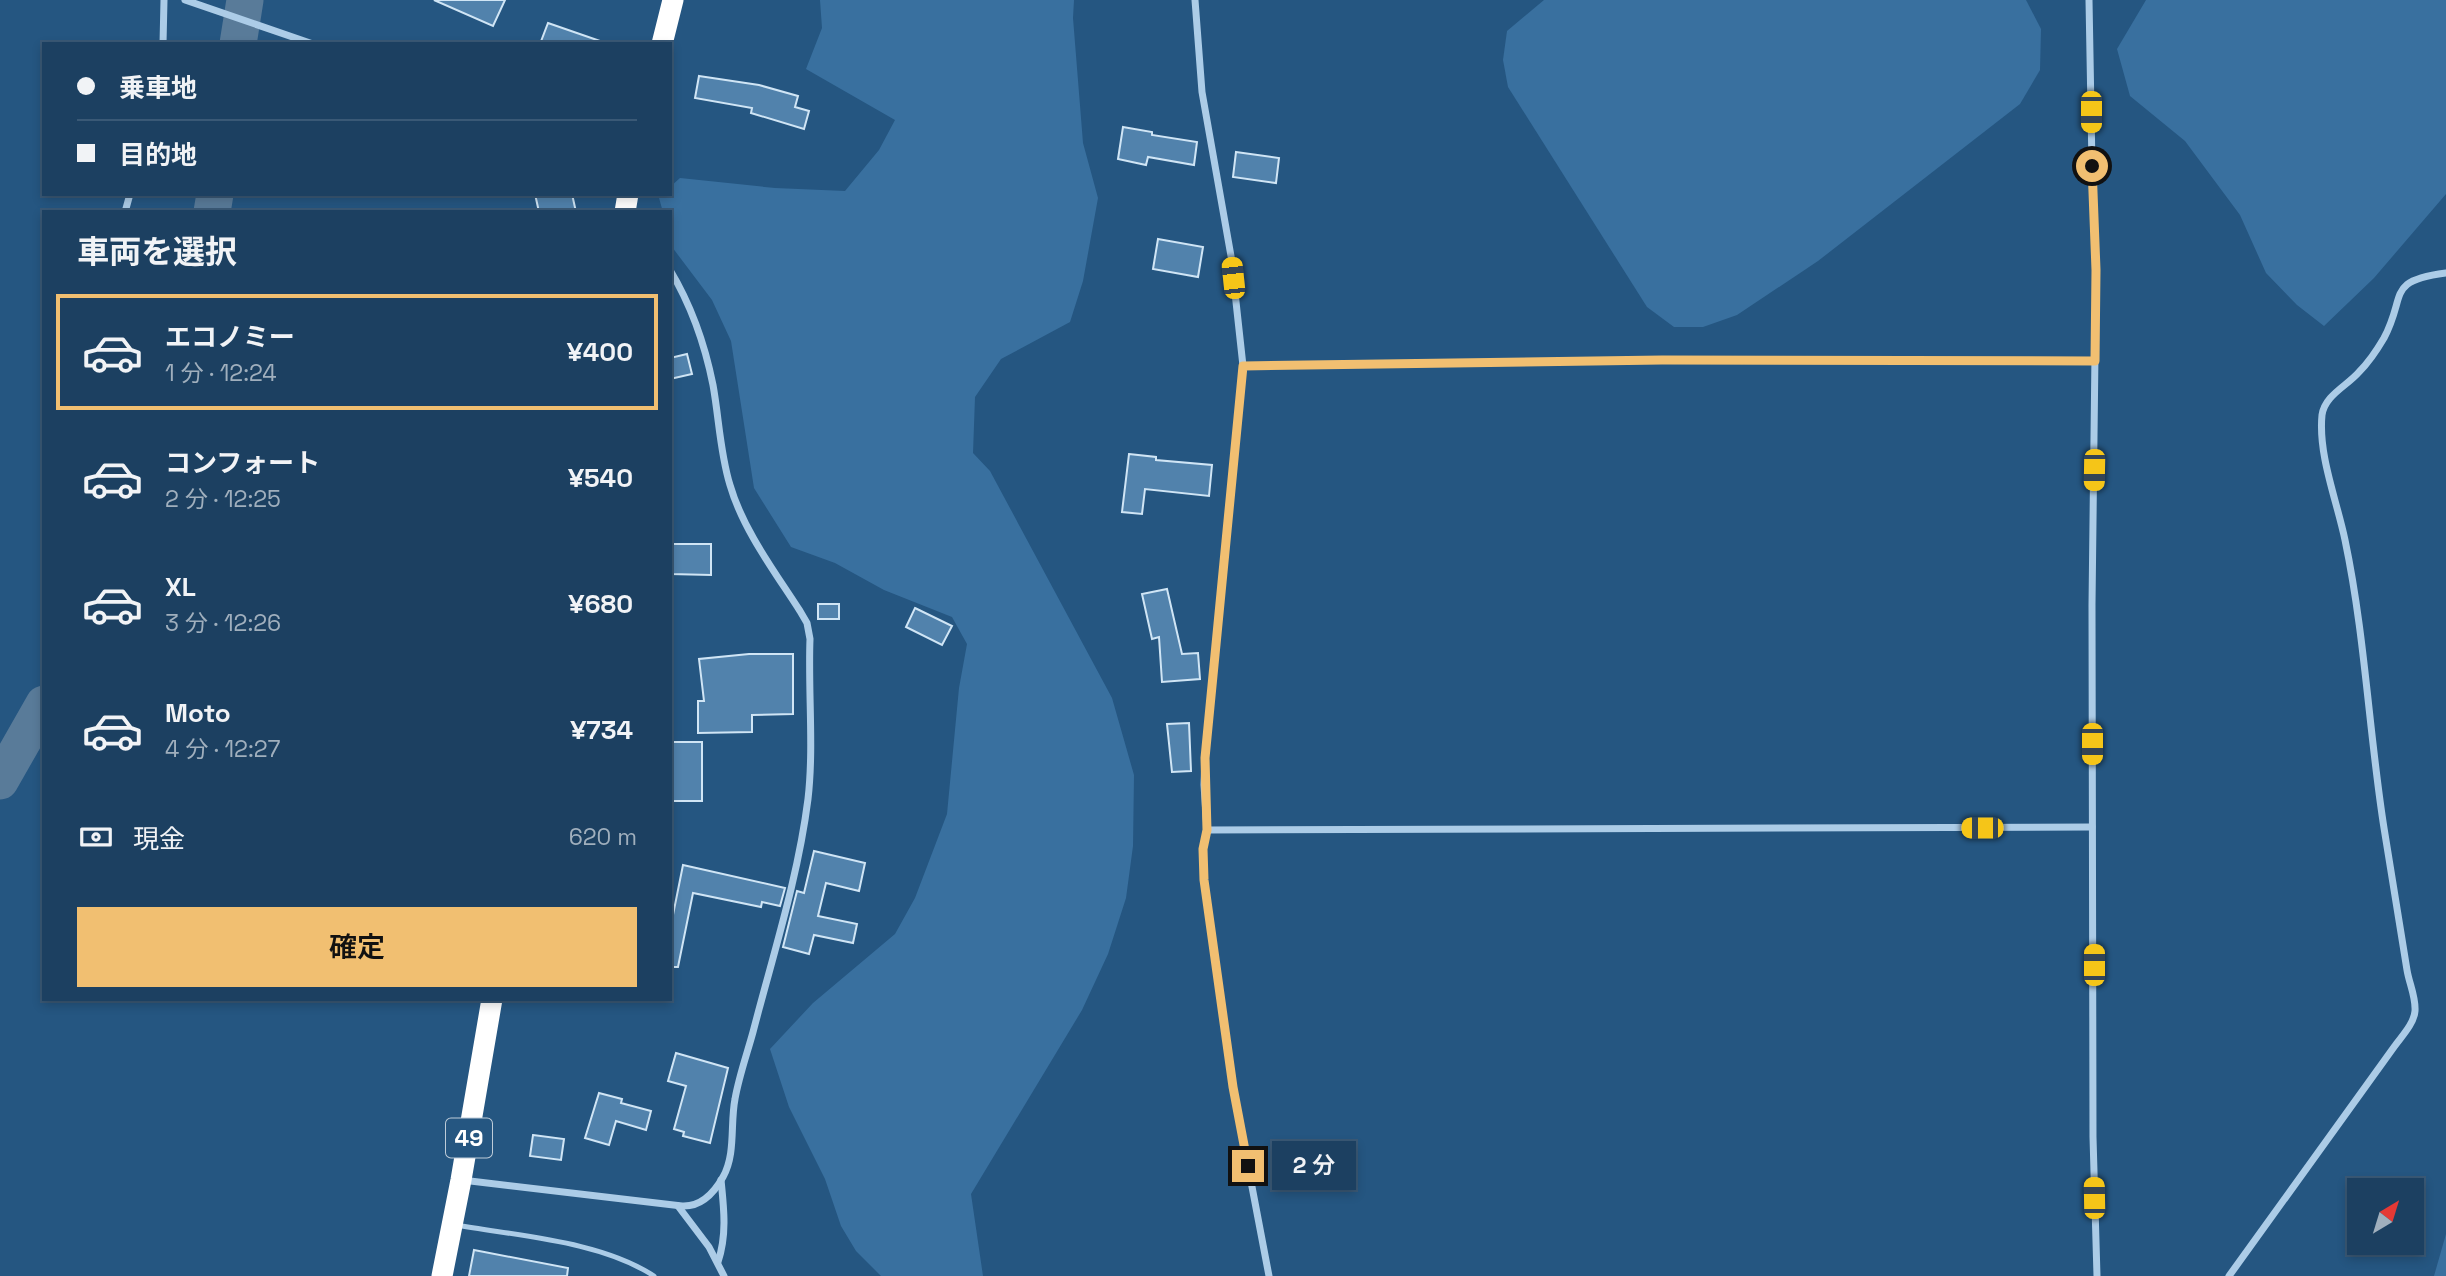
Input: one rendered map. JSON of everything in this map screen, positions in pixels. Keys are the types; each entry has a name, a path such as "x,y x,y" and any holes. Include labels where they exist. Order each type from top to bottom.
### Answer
{"highway":[{"path":"662,42 673,0"},
{"name":"49","path":"442,1276 492,1001"}],"street":[{"path":"163,42 164,0"},
{"path":"185,0 307,42"},
{"path":"1195,0 1202,92 1231,257 1243,366 1205,758 1207,830 1203,849 1204,880 1233,1087 1269,1276"},
{"path":"2089,0 2096,270 2092,827 2093,1137 2097,1276"},
{"path":"461,1180 690,1207 701,1203 721,1180 726,1169 732,1141 734,1101 785,910 804,827 810,776 810,639 807,623 745,522 730,485 703,345 685,295 672,273"},
{"path":"2229,1276 2415,1016 2383,822 2346,541 2323,440 2322,414 2327,401 2370,360 2388,328 2397,298 2404,287 2413,279 2446,274"},
{"path":"1243,366 1662,360 2095,361"},
{"path":"1207,830 2092,827"},
{"path":"718,1263 725,1224 721,1180"},
{"path":"677,1206 696,1227 724,1276"}],"lane":[{"path":"453,1225 587,1249 636,1265 654,1276"}],"shaded area":[{"path":"820,0 1074,0 1073,18 1083,143 1098,198 1083,281 1070,322 1001,359 975,397 973,453 990,471 1112,698 1134,775 1133,846 1126,898 1108,954 1082,1010 971,1194 983,1276 881,1276 856,1251 841,1226 825,1179 789,1107 770,1049 813,1003 895,934 915,898 947,814 959,688 967,644 952,617 884,590 835,563 791,547 754,488 731,341 712,300 672,247 672,210 662,210 659,198 672,196 672,185 680,178 775,188 845,191 879,150 895,120 806,69 822,28"},
{"path":"1544,0 2026,0 2041,29 2040,70 2020,104 1818,261 1737,315 1703,327 1674,327 1647,307 1508,87 1503,60 1507,31"},
{"path":"2146,0 2446,0 2446,194 2374,278 2324,326 2297,305 2266,273 2240,215 2185,141 2130,96 2117,49"},
{"path":"2446,1234 2446,1276 2434,1276"}],"building":[{"path":"434,0 505,0 493,26"},
{"path":"548,23 600,41 600,42 541,42"},
{"path":"699,76 759,85 798,96 795,107 809,111 804,129 751,113 752,108 695,98"},
{"path":"1123,127 1197,142 1194,165 1148,157 1146,165 1118,159"},
{"path":"1236,152 1279,158 1276,183 1233,177"},
{"path":"535,196 572,196 576,210 539,210"},
{"path":"1158,239 1203,247 1198,277 1153,269"},
{"path":"687,354 692,374 672,379 672,358"},
{"path":"1129,454 1156,457 1156,460 1212,465 1209,496 1145,489 1142,514 1122,512"},
{"path":"672,544 711,544 711,575 672,574"},
{"path":"1167,589 1182,654 1198,653 1200,679 1162,682 1159,637 1152,639 1142,594"},
{"path":"818,604 839,604 839,619 818,619"},
{"path":"915,608 952,626 942,645 906,627"},
{"path":"749,654 793,654 793,714 752,715 752,732 698,733 698,701 704,701 699,659"},
{"path":"1189,723 1191,771 1172,772 1167,724"},
{"path":"672,742 702,742 702,801 672,801"},
{"path":"814,851 865,863 859,891 826,883 818,916 857,924 853,943 814,935 809,954 783,947 797,891 804,893"},
{"path":"683,865 785,888 780,906 762,902 761,907 693,893 678,967 672,967 673,915"},
{"path":"676,1053 728,1068 710,1143 683,1136 684,1132 674,1129 686,1086 668,1081"},
{"path":"599,1093 622,1099 621,1103 651,1111 646,1130 616,1121 609,1145 585,1138"},
{"path":"533,1135 564,1139 561,1160 530,1156"},
{"path":"474,1250 568,1268 567,1276 469,1276"}],"waterway":[{"path":"238,42 245,0"},
{"path":"212,210 215,196"},
{"path":"0,781 42,708"}],"route":[{"path":"1248,1166 1233,1087 1204,880 1203,849 1207,830 1205,758 1243,366 1662,360 2095,361 2096,270 2092,166"}]}
